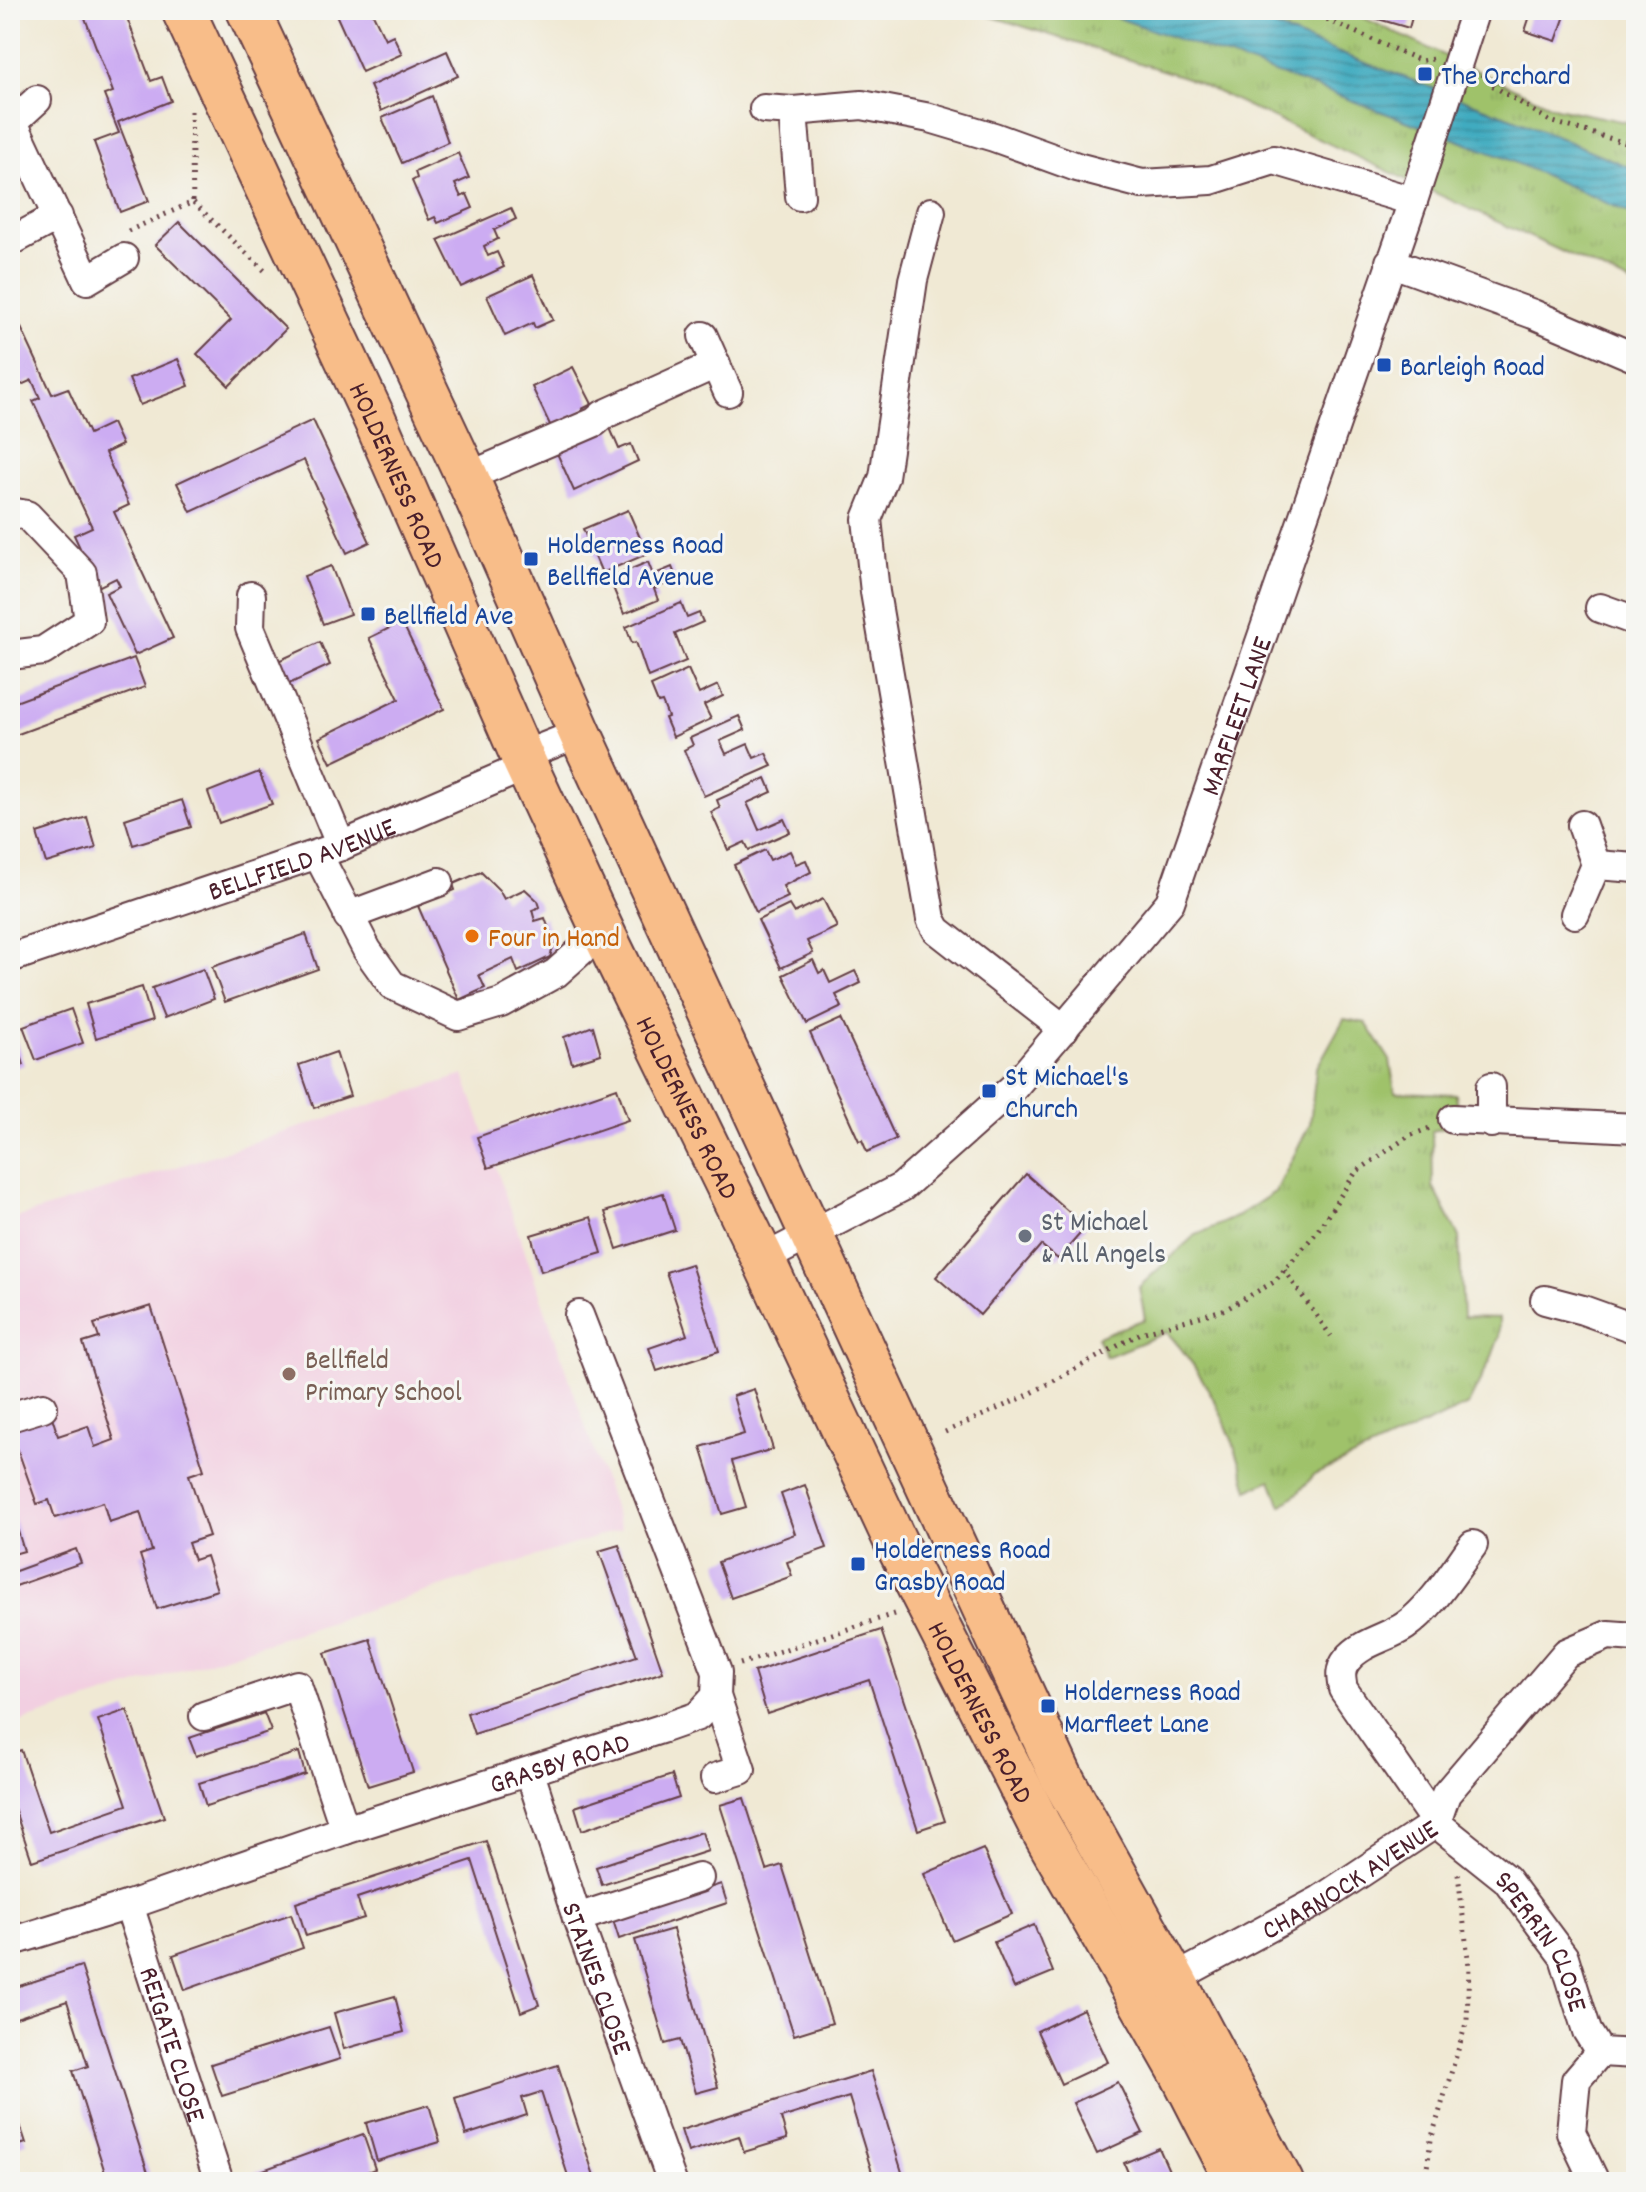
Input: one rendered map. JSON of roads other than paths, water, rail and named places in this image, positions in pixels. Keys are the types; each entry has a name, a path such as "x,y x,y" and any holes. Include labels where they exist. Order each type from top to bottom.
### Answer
{"highway":[{"name":"HOLDERNESS ROAD","path":"183,10 374,418 524,761 606,938 763,1259 895,1541 1040,1826 1181,2073 1237,2182"},
{"name":"HOLDERNESS ROAD","path":"248,10 467,477 580,733 1052,1757 1282,2182"}],"street":[{"name":"MARFLEET LANE","path":"763,1259 902,1187 1014,1087 1170,902 1413,201 1475,10"},
{"path":"37,100 13,122 87,280 124,258"},
{"path":"764,109 793,111 862,105 930,118 1077,167 1142,184 1211,180 1274,160 1413,201"},
{"path":"793,111 800,196"},
{"path":"931,212 913,280 884,477 867,519 875,592 931,919 937,930 1064,1029"},
{"path":"10,242 58,216"},
{"path":"1390,262 1533,314 1636,358"},
{"path":"703,336 728,392"},
{"path":"467,477 595,422 603,415 716,364"},
{"path":"10,512 27,515 82,573 89,621 43,651 10,655"},
{"path":"251,596 250,628 329,851 348,916 392,985 458,1016 501,1003 556,973 584,948 606,938"},
{"path":"1600,608 1636,621"},
{"name":"BELLFIELD AVENUE","path":"10,958 329,851 510,773 537,750 580,733"},
{"path":"1575,914 1596,865 1582,825"},
{"path":"1596,865 1636,868"},
{"path":"348,916 439,882"},
{"path":"1491,1087 1491,1123"},
{"path":"1453,1119 1636,1128"},
{"path":"1545,1300 1636,1329"},
{"path":"579,1315 716,1684 741,1770 715,1778"},
{"path":"10,1417 43,1407"},
{"name":"SPERRIN CLOSE","path":"1473,1545 1438,1593 1406,1626 1369,1643 1347,1659 1340,1673 1343,1689 1443,1828 1506,1879 1564,1957 1587,2031 1600,2052"},
{"name":"CHARNOCK AVENUE","path":"1174,1979 1320,1900 1443,1828 1446,1794 1566,1653 1608,1635 1636,1637"},
{"name":"GRASBY ROAD","path":"12,1935 129,1905 345,1830 530,1773 698,1716 716,1684"},
{"path":"204,1716 297,1685 345,1830"},
{"path":"1015,1777 1052,1757"},
{"name":"STAINES CLOSE","path":"530,1773 577,1918 672,2182"},
{"path":"577,1918 699,1878"},
{"name":"REIGATE CLOSE","path":"129,1905 219,2182"},
{"path":"1595,2182 1571,2132 1576,2080 1600,2052 1636,2054"}],"water":[{"path":"1095,10 1234,10 1515,119 1636,170 1636,216 1505,158"}],"place":[{"name":"The Orchard","path":"1425,74"},
{"name":"Barleigh Road","path":"1384,365"},
{"name":"Holderness Road Bellfield Avenue","path":"531,559"},
{"name":"Bellfield Ave","path":"368,614"},
{"name":"Four in Hand","path":"472,936"},
{"name":"St Michael's Church","path":"989,1091"},
{"name":"St Michael & All Angels","path":"1025,1236"},
{"name":"Bellfield Primary School","path":"289,1374"},
{"name":"Holderness Road Grasby Road","path":"858,1564"},
{"name":"Holderness Road Marfleet Lane","path":"1048,1706"}]}
